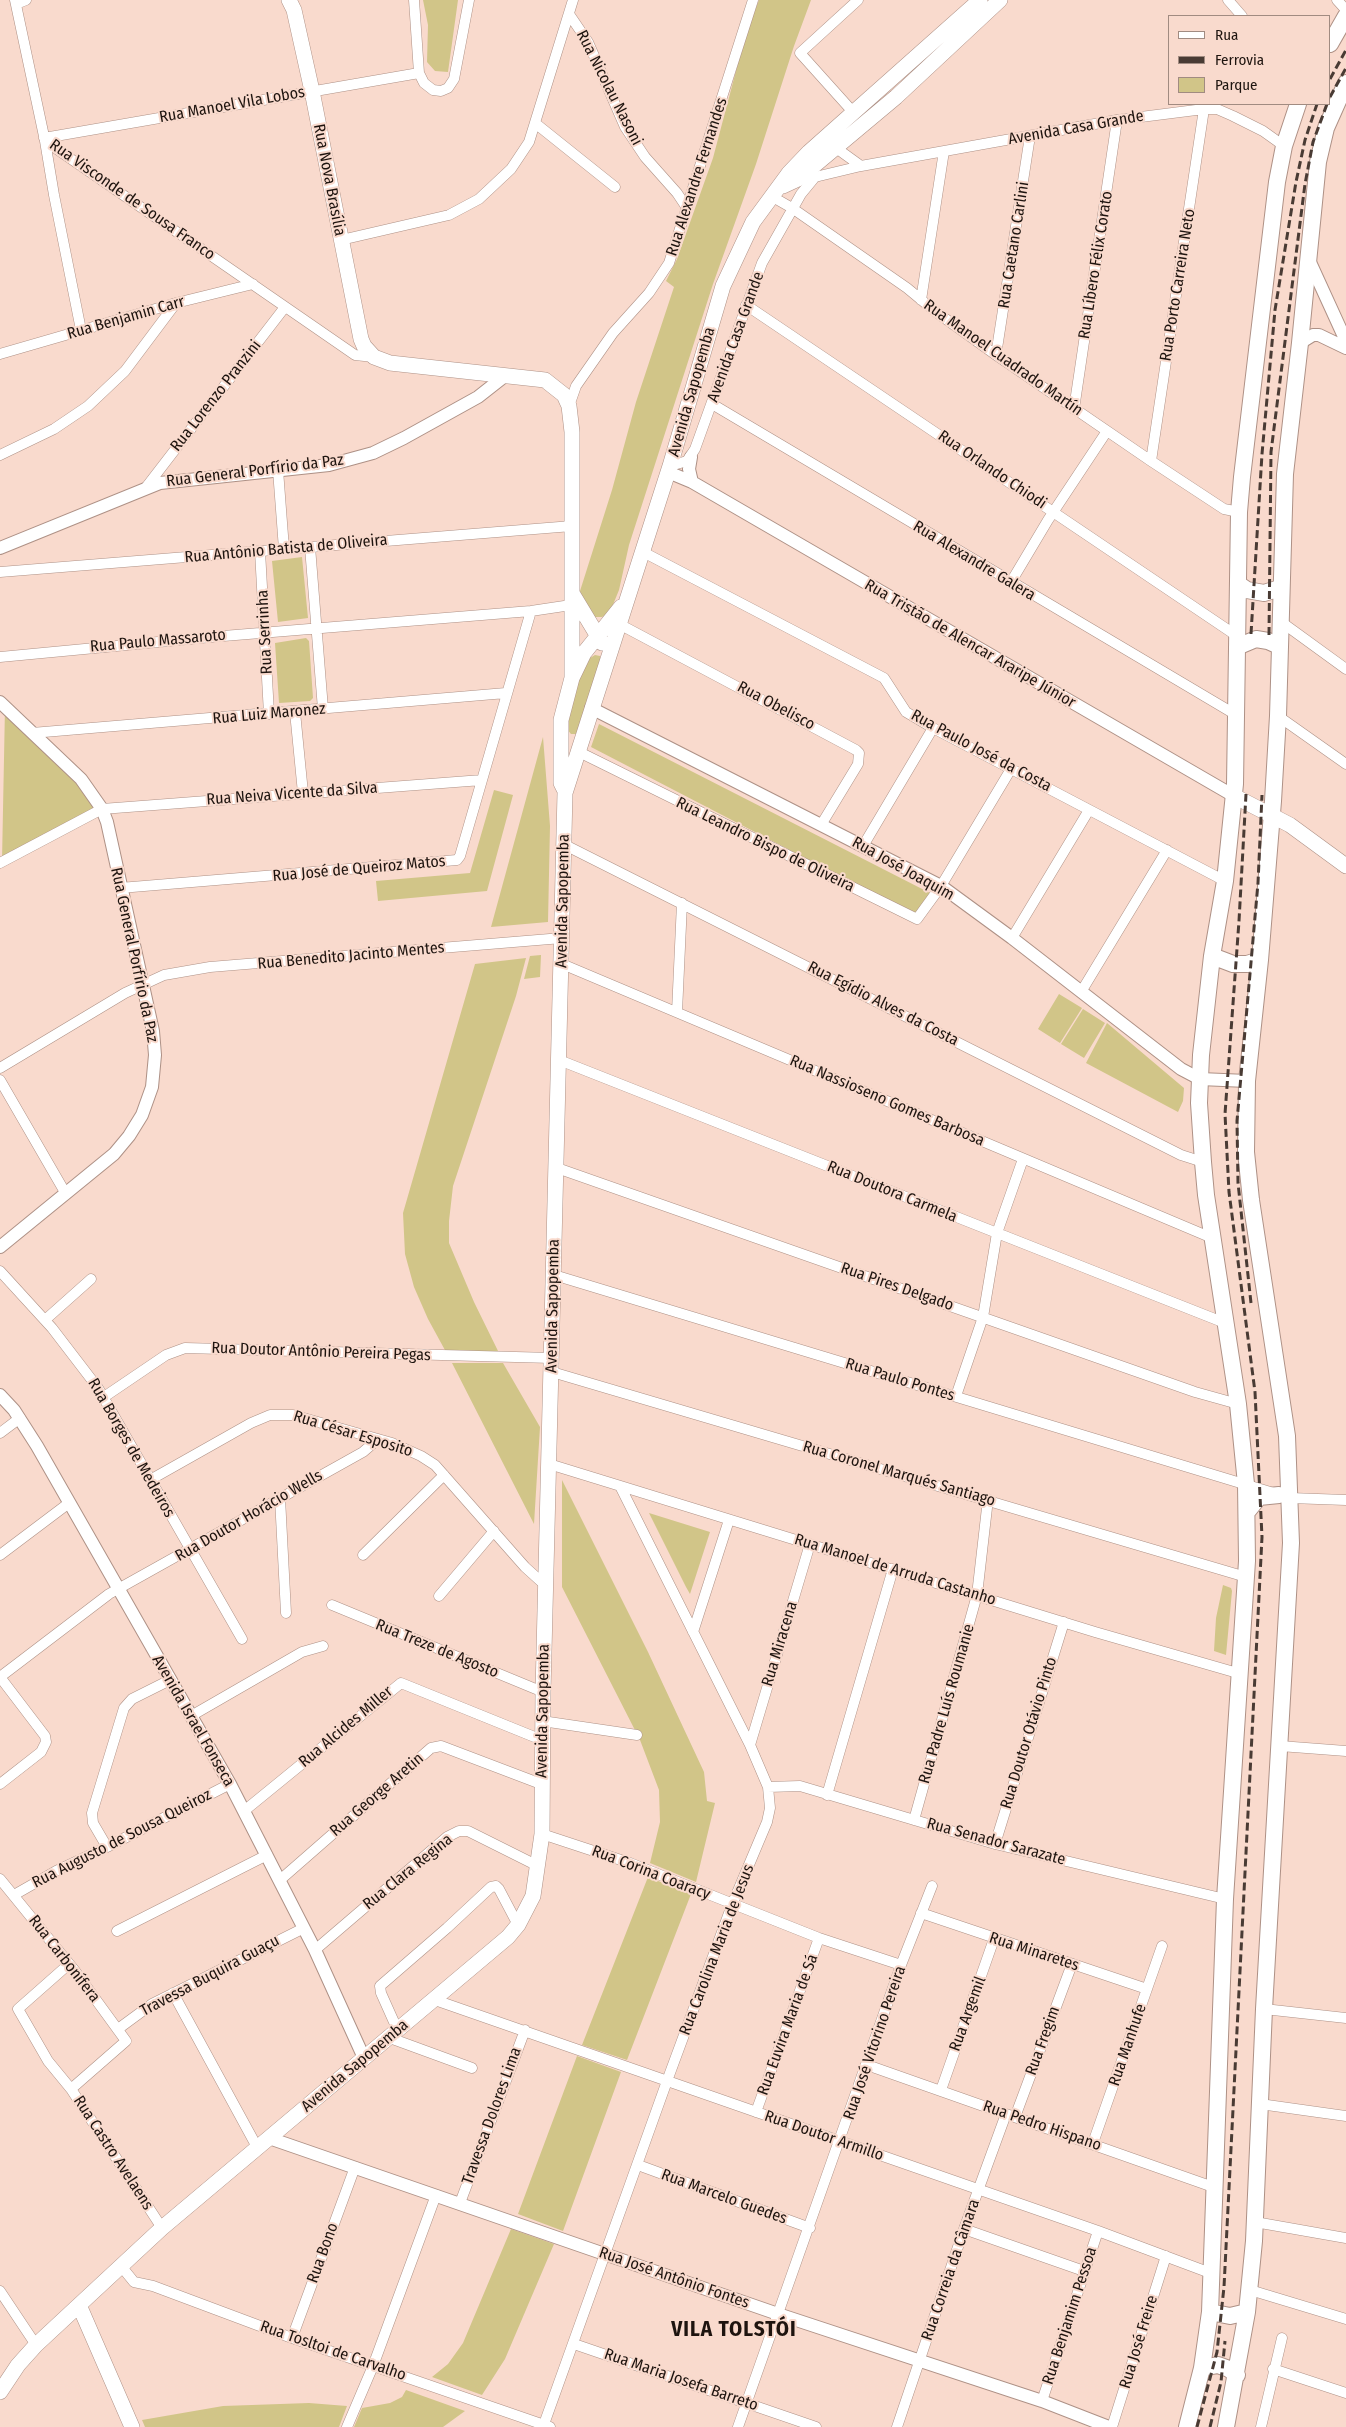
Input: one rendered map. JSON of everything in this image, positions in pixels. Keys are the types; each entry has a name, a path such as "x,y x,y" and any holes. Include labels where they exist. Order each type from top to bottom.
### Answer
{"main road":[{"name":"Rua Nova Brasília","path":"289,0 294,10 312,91 361,338 374,357"},
{"name":"Avenida Sapopemba","path":"773,193 798,179 853,112 980,0"},
{"name":"Avenida Sapopemba","path":"565,793 676,447 723,286 753,222 789,173 896,97 1000,0"},
{"path":"1331,42 1346,16"},
{"path":"896,97 896,86 939,36"},
{"path":"1226,2427 1248,2312 1255,2222 1264,2008 1291,1543 1285,1496 1286,1436 1251,1200 1246,1152 1247,1081 1260,960 1272,815 1278,716 1280,588 1285,474 1318,162 1326,128 1341,101 1346,83"},
{"path":"1187,2427 1202,2368 1213,2274 1225,1899 1241,1674 1247,1512 1238,1404 1212,1238 1203,1162 1200,1079 1205,1012 1212,956 1225,881 1234,796 1238,716 1239,512 1253,376 1284,146 1298,105"},
{"name":"Rua Visconde de Sousa Franco","path":"374,357 390,362 506,375"},
{"path":"506,375 537,378 567,392 572,432 572,678"},
{"path":"1238,584 1247,590 1264,593 1280,588"},
{"path":"572,600 599,636 605,655 605,667"},
{"name":"Avenida Sapopemba","path":"0,2392 18,2365 36,2345 162,2228 508,1937 518,1925 533,1896 542,1834 542,1721 565,844 565,793 562,782 561,720 572,678 584,653 625,602"},
{"path":"1237,641 1256,639 1268,641 1279,646"},
{"path":"561,720 570,738 579,746"},
{"name":"Rua Tristão de Alencar Araripe Júnior","path":"1234,796 1272,815 1346,866"},
{"path":"1212,956 1233,964 1247,964 1260,960"},
{"path":"1247,1512 1259,1498 1285,1496"},
{"path":"79,2305 132,2427"},
{"path":"1210,2312 1230,2316 1248,2312"},
{"path":"1202,2368 1218,2364 1237,2375"}],"street":[{"path":"15,2 26,0"},
{"path":"414,0 419,73 424,83 433,90 441,91 448,88 454,79 469,0"},
{"path":"341,240 449,215 479,199 511,169 529,142 573,0"},
{"name":"Rua Alexandre Fernandes","path":"567,392 613,333 649,293 669,263 753,0"},
{"path":"853,112 800,53 858,0"},
{"path":"1228,0 1241,15"},
{"path":"1337,0 1346,10"},
{"name":"Rua Visconde de Sousa Franco","path":"15,2 45,140 355,355 374,357"},
{"name":"Rua Nicolau Nasoni","path":"569,14 588,42 625,127 645,158 677,193 687,208"},
{"name":"Rua Manoel Vila Lobos","path":"45,140 419,73"},
{"name":"Avenida Casa Grande","path":"798,179 1117,120 1204,109 1217,109 1263,131 1284,146"},
{"name":"Rua Porto Carreira Neto","path":"1151,462 1204,109"},
{"name":"Rua Líbero Félix Corato","path":"1074,409 1117,120"},
{"path":"535,123 614,186"},
{"name":"Rua Caetano Carlini","path":"996,355 1030,136"},
{"path":"45,140 81,330"},
{"path":"829,143 861,166"},
{"path":"921,300 944,151"},
{"name":"Avenida Casa Grande","path":"693,453 762,263 792,208 815,177"},
{"name":"Rua Manoel Cuadrado Martín","path":"773,193 996,355 1151,462 1224,509 1239,512"},
{"path":"1307,256 1346,342"},
{"name":"Rua Benjamin Carr","path":"0,354 176,303 253,284"},
{"path":"0,455 54,429 88,406 125,371 176,303"},
{"name":"Rua Orlando Chiodi","path":"746,304 1053,512 1237,641"},
{"name":"Rua Lorenzo Pranzini","path":"147,486 285,306"},
{"path":"1300,343 1313,335 1319,334 1346,348"},
{"path":"337,341 361,338"},
{"name":"Rua General Porfírio da Paz","path":"0,548 147,486 174,480 329,465 373,452 404,438 478,397 506,375"},
{"name":"Rua Alexandre Galera","path":"712,404 1238,716"},
{"path":"1011,582 1053,512 1107,430"},
{"path":"676,447 693,453"},
{"path":"669,469 682,464 693,453"},
{"path":"692,482 689,469 693,453"},
{"name":"Rua Tristão de Alencar Araripe Júnior","path":"669,469 1234,796"},
{"path":"278,470 284,549"},
{"name":"Rua Antônio Batista de Oliveira","path":"0,572 572,526"},
{"path":"310,547 323,709"},
{"name":"Rua Serrinha","path":"260,551 269,714"},
{"name":"Rua Paulo José da Costa","path":"643,552 884,678 906,712 933,728 1225,881"},
{"name":"Rua Paulo Massaroto","path":"0,657 264,632 531,611 572,600"},
{"name":"Rua José de Queiroz Matos","path":"120,888 452,862 460,856 531,611"},
{"path":"1280,621 1346,669"},
{"name":"Rua Obelisco","path":"619,624 856,750 859,754 858,764 821,826"},
{"name":"Rua Luiz Maronez","path":"32,733 506,694"},
{"name":"Rua General Porfírio da Paz","path":"0,702 81,779 102,809 107,822 152,1031 155,1055 152,1087 142,1115 129,1136 114,1154 0,1247"},
{"name":"Rua José Joaquim","path":"591,708 941,886 1012,938 1181,1069 1200,1079 1247,1081"},
{"path":"295,712 303,793"},
{"path":"1278,716 1346,764"},
{"path":"863,846 933,728"},
{"name":"Rua Leandro Bispo de Oliveira","path":"579,746 914,919 919,918 941,886"},
{"path":"941,886 1011,769"},
{"name":"Rua Neiva Vicente da Silva","path":"102,809 482,780"},
{"path":"0,863 102,809"},
{"path":"1012,938 1089,810"},
{"name":"Rua Egídio Alves da Costa","path":"565,844 1181,1154 1203,1162"},
{"path":"1081,992 1167,850"},
{"path":"677,1012 682,903"},
{"name":"Rua Benedito Jacinto Mentes","path":"0,1068 141,984 164,975 210,967 562,938"},
{"name":"Rua Nassioseno Gomes Barbosa","path":"562,964 1212,1238"},
{"name":"Rua Doutora Carmela","path":"559,1060 1226,1323"},
{"path":"0,1080 66,1194"},
{"path":"956,1396 983,1318 997,1233 1023,1159"},
{"name":"Rua Pires Delgado","path":"557,1168 1195,1392 1238,1404"},
{"name":"Rua Borges de Medeiros","path":"0,1271 45,1320 78,1360 104,1397 242,1639"},
{"name":"Rua Paulo Pontes","path":"554,1274 1285,1496 1346,1500"},
{"path":"45,1320 91,1279"},
{"name":"Rua Doutor Antônio Pereira Pegas","path":"104,1397 166,1355 185,1348 552,1365"},
{"name":"Rua Coronel Marqués Santiago","path":"552,1365 988,1500 1246,1577"},
{"name":"Avenida Israel Fonseca","path":"0,1395 20,1418 230,1784 304,1928 364,2058"},
{"name":"Rua César Esposito","path":"150,1480 251,1423 281,1413 293,1414 378,1439 421,1456 435,1465 525,1567 546,1586"},
{"path":"0,1433 20,1418"},
{"name":"Rua Doutor Horácio Wells","path":"0,1677 95,1604 363,1452 378,1439"},
{"name":"Rua Manoel de Arruda Castanho","path":"549,1464 1064,1622 1241,1674"},
{"path":"363,1554 444,1475"},
{"name":"Rua Carolina Maria de Jesus","path":"546,2426 667,2081 732,1905 767,1822 770,1808 768,1787 750,1745 620,1486"},
{"path":"280,1498 286,1613"},
{"name":"Rua Padre Luís Roumanie","path":"914,1820 977,1595 988,1500"},
{"path":"0,1555 69,1503"},
{"path":"693,1632 729,1520"},
{"path":"439,1596 494,1531"},
{"name":"Rua Miracena","path":"750,1745 810,1544"},
{"path":"827,1795 892,1569"},
{"name":"Rua Treze de Agosto","path":"332,1605 543,1692"},
{"name":"Rua Doutor Otávio Pinto","path":"994,1844 1064,1622"},
{"path":"191,1716 302,1652 323,1646"},
{"path":"0,1677 45,1736 46,1742 41,1752 0,1784"},
{"path":"107,1848 93,1823 92,1813 124,1708 132,1699 170,1680"},
{"name":"Rua Alcides Miller","path":"244,1811 401,1683 542,1740"},
{"path":"542,1721 638,1735"},
{"name":"Rua George Aretin","path":"280,1880 431,1748 441,1746 541,1784"},
{"path":"1280,1746 1346,1751"},
{"name":"Rua Augusto de Sousa Queiroz","path":"14,1895 56,1871 107,1848 230,1784"},
{"name":"Rua Senador Sarazate","path":"768,1787 800,1786 994,1844 1225,1899"},
{"name":"Rua Clara Regina","path":"314,1950 447,1837 459,1831 468,1832 538,1866"},
{"name":"Rua Corina Coaracy","path":"542,1834 630,1863 732,1905 819,1938 901,1966"},
{"path":"118,1931 268,1856"},
{"name":"Rua Carbonífera","path":"0,1879 69,1964 126,2041"},
{"path":"472,2068 394,2034 380,1986 448,1928 491,1886 496,1886 518,1925"},
{"name":"Rua José Vitorino Pereira","path":"738,2427 810,2228 901,1966 932,1886"},
{"name":"Rua Minaretes","path":"921,1913 1147,1989"},
{"name":"Travessa Buquira Guaçu","path":"118,2029 152,2004 304,1928"},
{"name":"Rua Euvira Maria de Sá","path":"756,2112 819,1938"},
{"name":"Rua Argemil","path":"941,2090 994,1939"},
{"name":"Rua Manhufe","path":"1093,2144 1162,1946"},
{"path":"69,1964 18,2009 48,2061 71,2090"},
{"name":"Rua Fregim","path":"1011,2116 1072,1964"},
{"path":"173,1993 263,2142"},
{"name":"Rua Doutor Armillo","path":"435,2000 1098,2231 1213,2274"},
{"path":"1264,2008 1346,2018"},
{"name":"Travessa Dolores Lima","path":"460,2203 524,2030"},
{"name":"Rua Castro Avelaens","path":"126,2041 71,2090 162,2228"},
{"name":"Rua Pedro Hispano","path":"867,2065 1216,2188"},
{"path":"1260,2104 1346,2116"},
{"name":"Rua Correia da Câmara","path":"897,2427 978,2190 1011,2116"},
{"name":"Rua José Antônio Fontes","path":"263,2142 355,2167 778,2314 1042,2401 1110,2427"},
{"name":"Rua Marcelo Guedes","path":"638,2165 810,2228"},
{"name":"Rua Bono","path":"292,2338 355,2167"},
{"path":"347,2427 373,2366 436,2195"},
{"path":"1255,2222 1346,2238"},
{"path":"964,2229 1084,2271"},
{"name":"Rua Benjamim Pessoa","path":"1042,2401 1098,2231"},
{"name":"Rua José Freire","path":"1110,2427 1166,2256"},
{"name":"Rua Tosltoi de Carvalho","path":"121,2266 134,2282 153,2286 292,2338 546,2426"},
{"path":"0,2290 36,2345"},
{"path":"1250,2290 1346,2319"},
{"path":"1261,2427 1273,2369 1282,2338"},
{"name":"Rua Maria Josefa Barreto","path":"574,2344 816,2427"},
{"path":"1273,2369 1346,2393"}],"green space":[{"path":"423,0 458,0 448,72 435,71 427,62 428,25"},
{"path":"759,0 811,0 756,164 713,284 629,545 619,590 610,612 602,617 594,617 582,600 580,591 612,490 636,402 674,287 666,281 677,259 713,158 746,33"},
{"path":"302,557 308,618 278,622 272,561"},
{"path":"306,638 309,641 313,698 310,701 279,703 275,643"},
{"path":"595,655 600,656 602,666 576,734 571,734 566,728 574,689 590,658"},
{"path":"5,707 102,809 2,861"},
{"path":"599,724 930,893 920,913 913,914 591,747"},
{"path":"543,737 550,826 548,922 491,927"},
{"path":"494,790 513,795 487,891 378,901 376,881 470,873"},
{"path":"541,955 540,977 524,979 530,956"},
{"path":"526,958 516,996 453,1186 449,1221 449,1243 474,1302 499,1353 446,1352 428,1319 414,1287 405,1254 403,1213 475,964"},
{"path":"1059,994 1082,1008 1060,1043 1038,1029"},
{"path":"1083,1009 1105,1023 1084,1058 1061,1044"},
{"path":"1107,1023 1184,1088 1183,1101 1178,1112 1086,1063"},
{"path":"452,1363 503,1363 540,1427 534,1524"},
{"path":"562,1480 648,1652 704,1772 707,1801 715,1803 696,1882 650,1863 660,1822 659,1790 640,1740 562,1587"},
{"path":"649,1513 710,1532 690,1594 686,1587"},
{"path":"1223,1585 1231,1588 1232,1591 1226,1655 1214,1651 1216,1618"},
{"path":"648,1877 691,1894 627,2060 582,2045"},
{"path":"577,2056 621,2072 563,2231 518,2214"},
{"path":"511,2229 554,2244 505,2359 482,2395 432,2377 448,2364 463,2343"},
{"path":"406,2390 465,2411 443,2427 354,2427 362,2408 390,2403 402,2397"},
{"path":"309,2403 347,2406 339,2427 145,2427 142,2420 223,2406"}],"railway":[{"path":"1331,77 1346,50"},
{"path":"1331,95 1346,68"},
{"path":"1251,634 1262,454 1275,310 1296,182 1305,140 1317,105"},
{"path":"1269,635 1271,452 1305,184 1313,142 1327,105"},
{"path":"1197,2427 1217,2352 1224,2287 1262,1537 1255,1392 1229,1192 1225,1114 1246,794"},
{"path":"1251,1303 1238,1183 1237,1121 1258,883 1262,795"},
{"path":"1210,2427 1221,2382 1225,2341"}],"district":[{"name":"VILA TOLSTÓI","path":"734,2330"}]}
